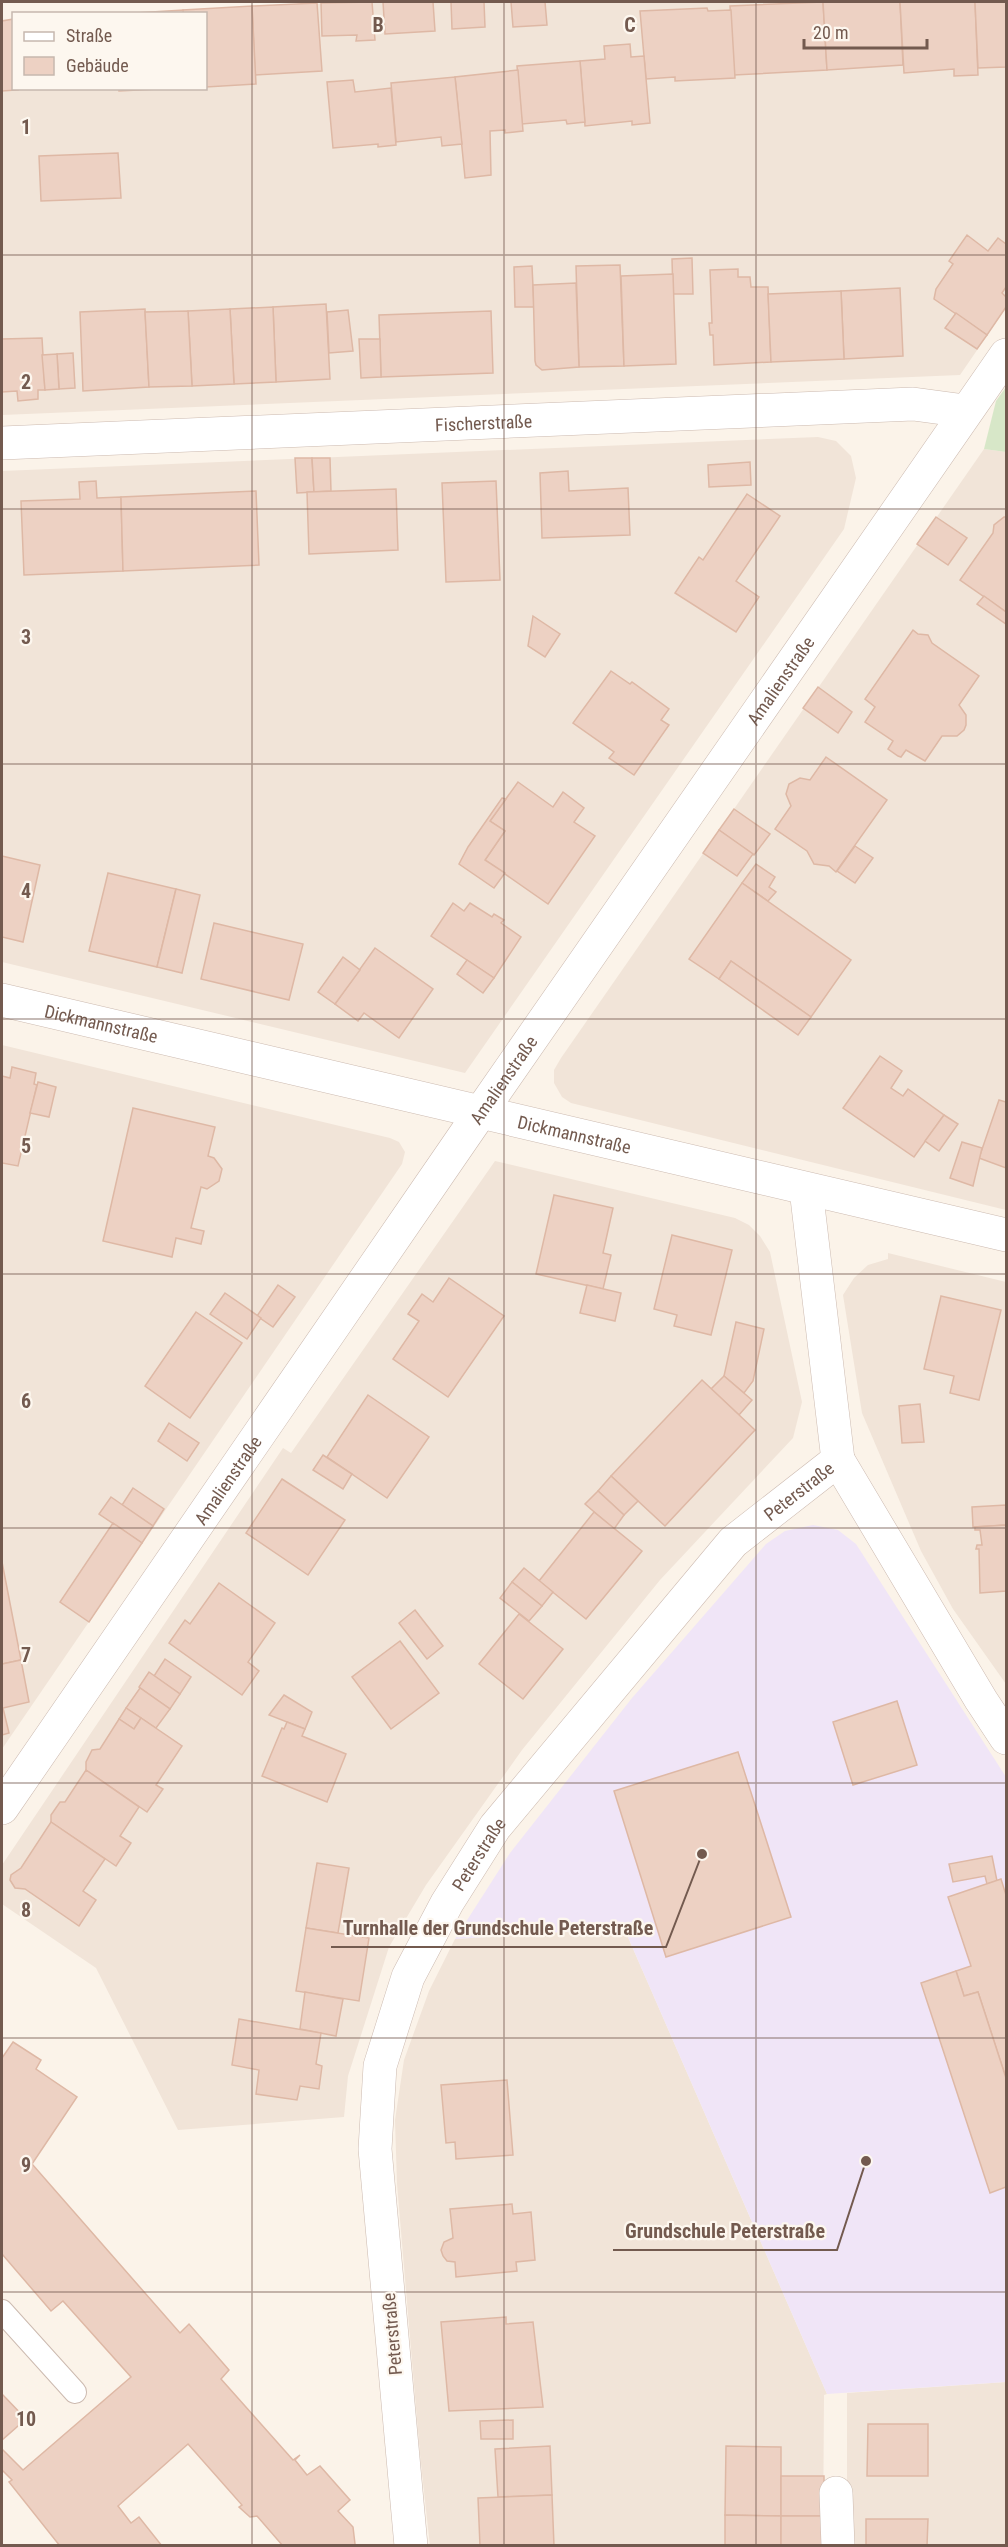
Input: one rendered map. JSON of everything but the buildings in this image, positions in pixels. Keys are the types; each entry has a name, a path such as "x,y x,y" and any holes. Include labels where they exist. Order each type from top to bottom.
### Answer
{"street":[{"name":"Amalienstraße","path":"2,1808 965,411 1006,355"},
{"name":"Fischerstraße","path":"2,443 913,404 965,411"},
{"name":"Dickmannstraße","path":"2,1000 1006,1235"},
{"name":"Peterstraße","path":"806,1189 838,1460 1006,1738"},
{"name":"Peterstraße","path":"411,2546 375,2150 380,2066 408,1977 447,1903 495,1827 733,1542 838,1460"},
{"path":"836,2493 838,2546"}],"lane":[{"path":"2,2311 75,2392"}],"shaded area":[{"path":"347,2 1006,2 1006,308 960,375 2,415 2,20 12,19 12,90 207,90 207,12 137,12"},
{"path":"818,437 836,441 851,456 856,478 844,529 465,1073 2,962 2,471"},
{"path":"984,449 1006,452 1006,1210 571,1103 562,1097 554,1083 554,1070 561,1058"},
{"path":"2,1045 390,1138 399,1142 405,1152 402,1164 2,1749"},
{"path":"495,1161 735,1218 749,1225 760,1236 770,1252 802,1402 793,1438 660,1580 522,1750 426,1885 389,1947 348,2076 344,2117 178,2130 96,1968 2,1904 2,1865 283,1448 291,1453"},
{"path":"888,1253 1006,1282 1006,1684 953,1609 921,1551 862,1413 843,1295 854,1278 868,1265 888,1259"},
{"path":"813,1525 838,1530 856,1544 1006,1777 1006,2382 827,2394 624,1928 455,1939 510,1853 632,1698 766,1544 785,1531"},
{"path":"624,1928 827,2394 824,2395 823,2545 430,2546 397,2184 395,2120 404,2060 429,1991 455,1939"},
{"path":"1006,2382 1006,2545 847,2546 847,2393"}],"green space":[{"path":"1006,387 1006,452 984,449 996,401"}],"place":[{"name":"Turnhalle der Grundschule Peterstraße","path":"702,1854"},
{"name":"Grundschule Peterstraße","path":"866,2161"}]}
